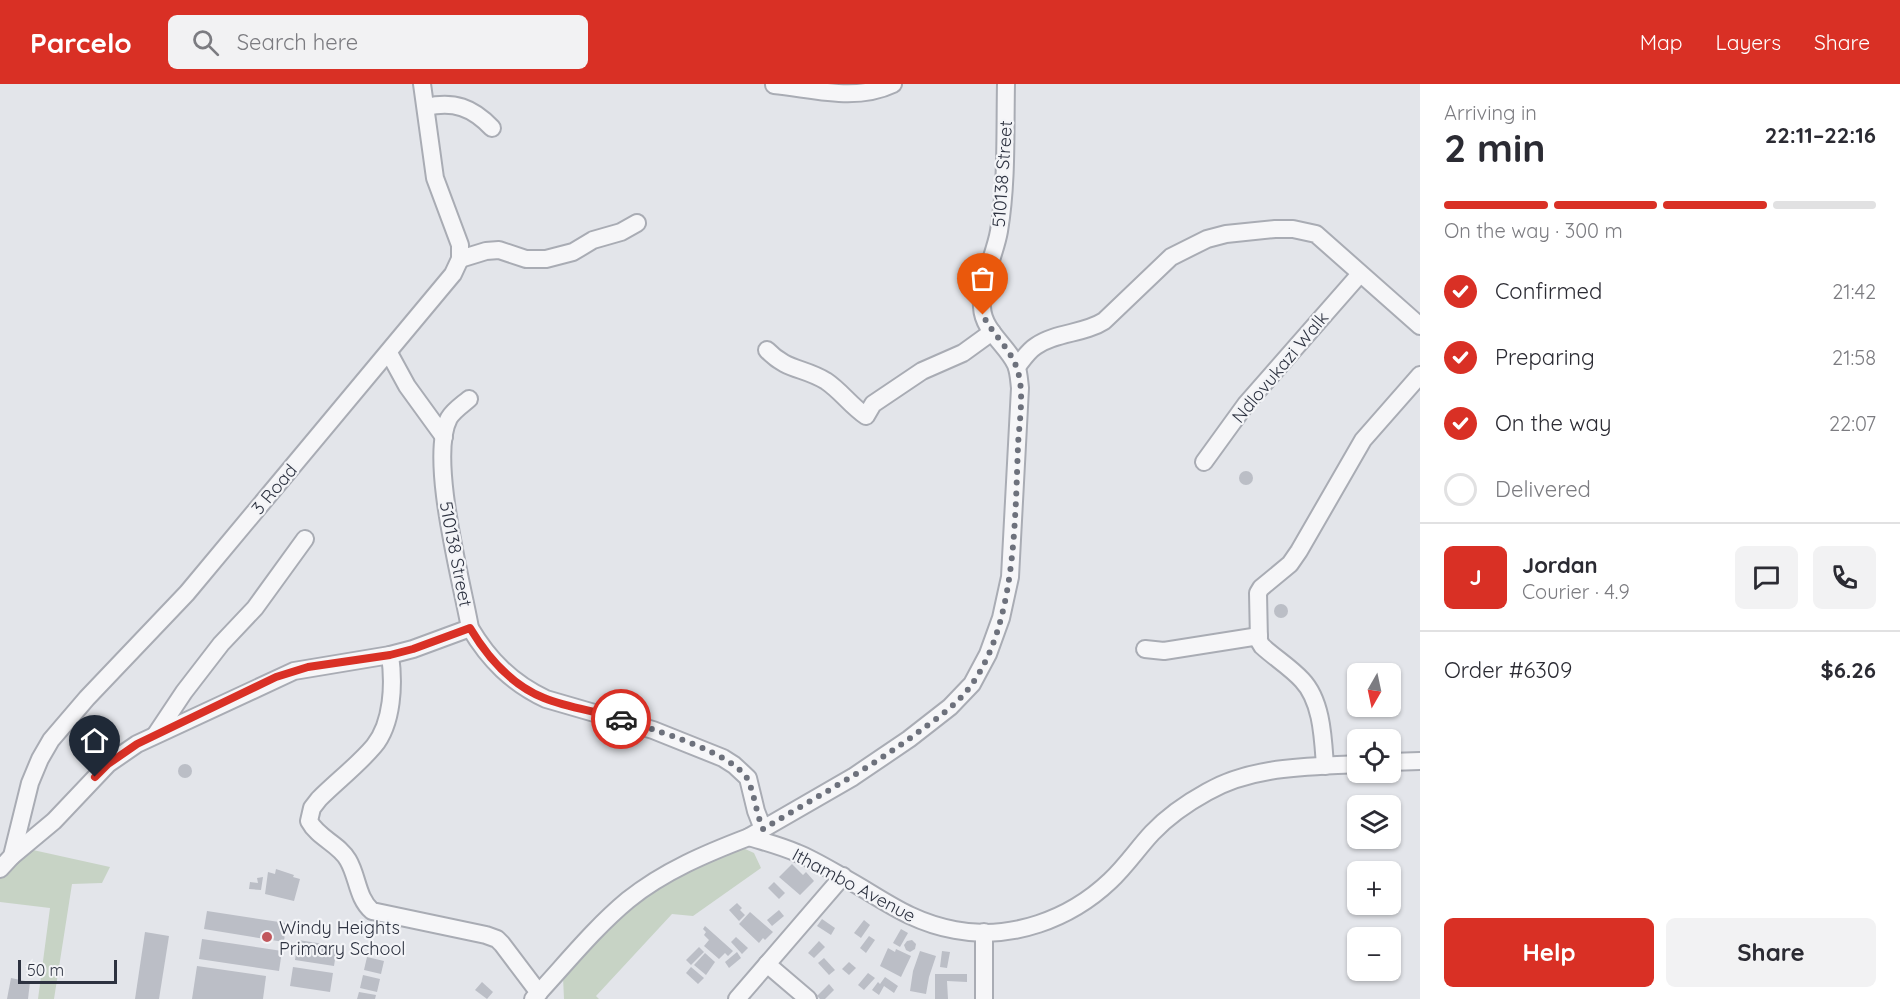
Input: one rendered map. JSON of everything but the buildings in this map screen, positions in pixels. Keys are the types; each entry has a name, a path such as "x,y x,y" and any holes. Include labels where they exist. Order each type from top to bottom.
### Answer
{"street":[{"path":"422,84 435,178 459,237 460,259 486,250 499,250 526,259 546,259 573,252 594,240 621,232 637,223"},
{"path":"774,85 848,95 893,84"},
{"name":"510138 Street","path":"756,833 853,777 909,739 950,707 972,684 988,654 1001,618 1010,577 1020,402 1017,367 992,332 983,315 981,301 1002,209 1006,84"},
{"path":"426,107 442,104 465,109 476,113 492,128"},
{"path":"1017,367 1028,352 1038,344 1096,327 1171,257 1207,239 1250,231 1293,229 1309,231 1323,240 1420,326"},
{"name":"3 Road","path":"0,869 12,856 30,783 51,740 80,705 187,593 389,353 453,274 460,259"},
{"name":"Ndlovukazi Walk","path":"1204,462 1246,404 1360,274"},
{"path":"767,350 783,365 808,372 830,384 866,416 873,404 922,371 963,353 992,332"},
{"path":"389,353 407,386 444,437"},
{"path":"1325,766 1319,718 1310,692 1299,677 1262,646 1258,636 1258,593 1290,564 1363,440 1420,375"},
{"name":"510138 Street","path":"469,399 449,417 444,437 442,466 446,502 470,628 481,646 512,679 546,699 653,730 707,750 734,765 748,778 756,811 756,833"},
{"path":"156,734 184,692 221,644 255,608 305,539"},
{"path":"12,856 54,821 108,764 123,752 156,734 294,671 390,655 470,628"},
{"path":"1145,650 1164,651 1258,636"},
{"path":"390,655 391,692 382,731 375,745 319,799 312,808 309,821 316,833 348,859 364,901 372,911 497,939 536,996 610,916 630,899 690,862 756,833"},
{"path":"1401,762 1420,761"},
{"name":"Ithambo Avenue","path":"756,833 843,876 912,918 950,929 984,932 1025,928 1052,920 1086,900 1112,879 1153,832 1170,817 1189,802 1230,780 1279,769 1347,765"},
{"path":"737,999 843,876"},
{"path":"984,932 984,999"},
{"path":"768,964 808,999"}],"green space":[{"path":"743,848 754,853 761,868 693,916 672,914 596,996 599,999 564,999 563,977 622,915 673,879"},
{"path":"33,850 110,867 102,883 72,884 54,999 38,999 50,908 0,902 0,877 14,861"}],"way so far":[{"path":"621,719 707,750 734,765 748,778 763,829 853,777 909,739 950,707 972,684 988,654 1001,618 1010,577 1020,402 1017,367 983,315"}],"place":[{"name":"Windy Heights Primary School","path":"267,937"}],"route":[{"path":"95,777 123,752 137,744 276,677 308,667 390,655 470,628 497,665 521,686 546,699 621,719"}]}
